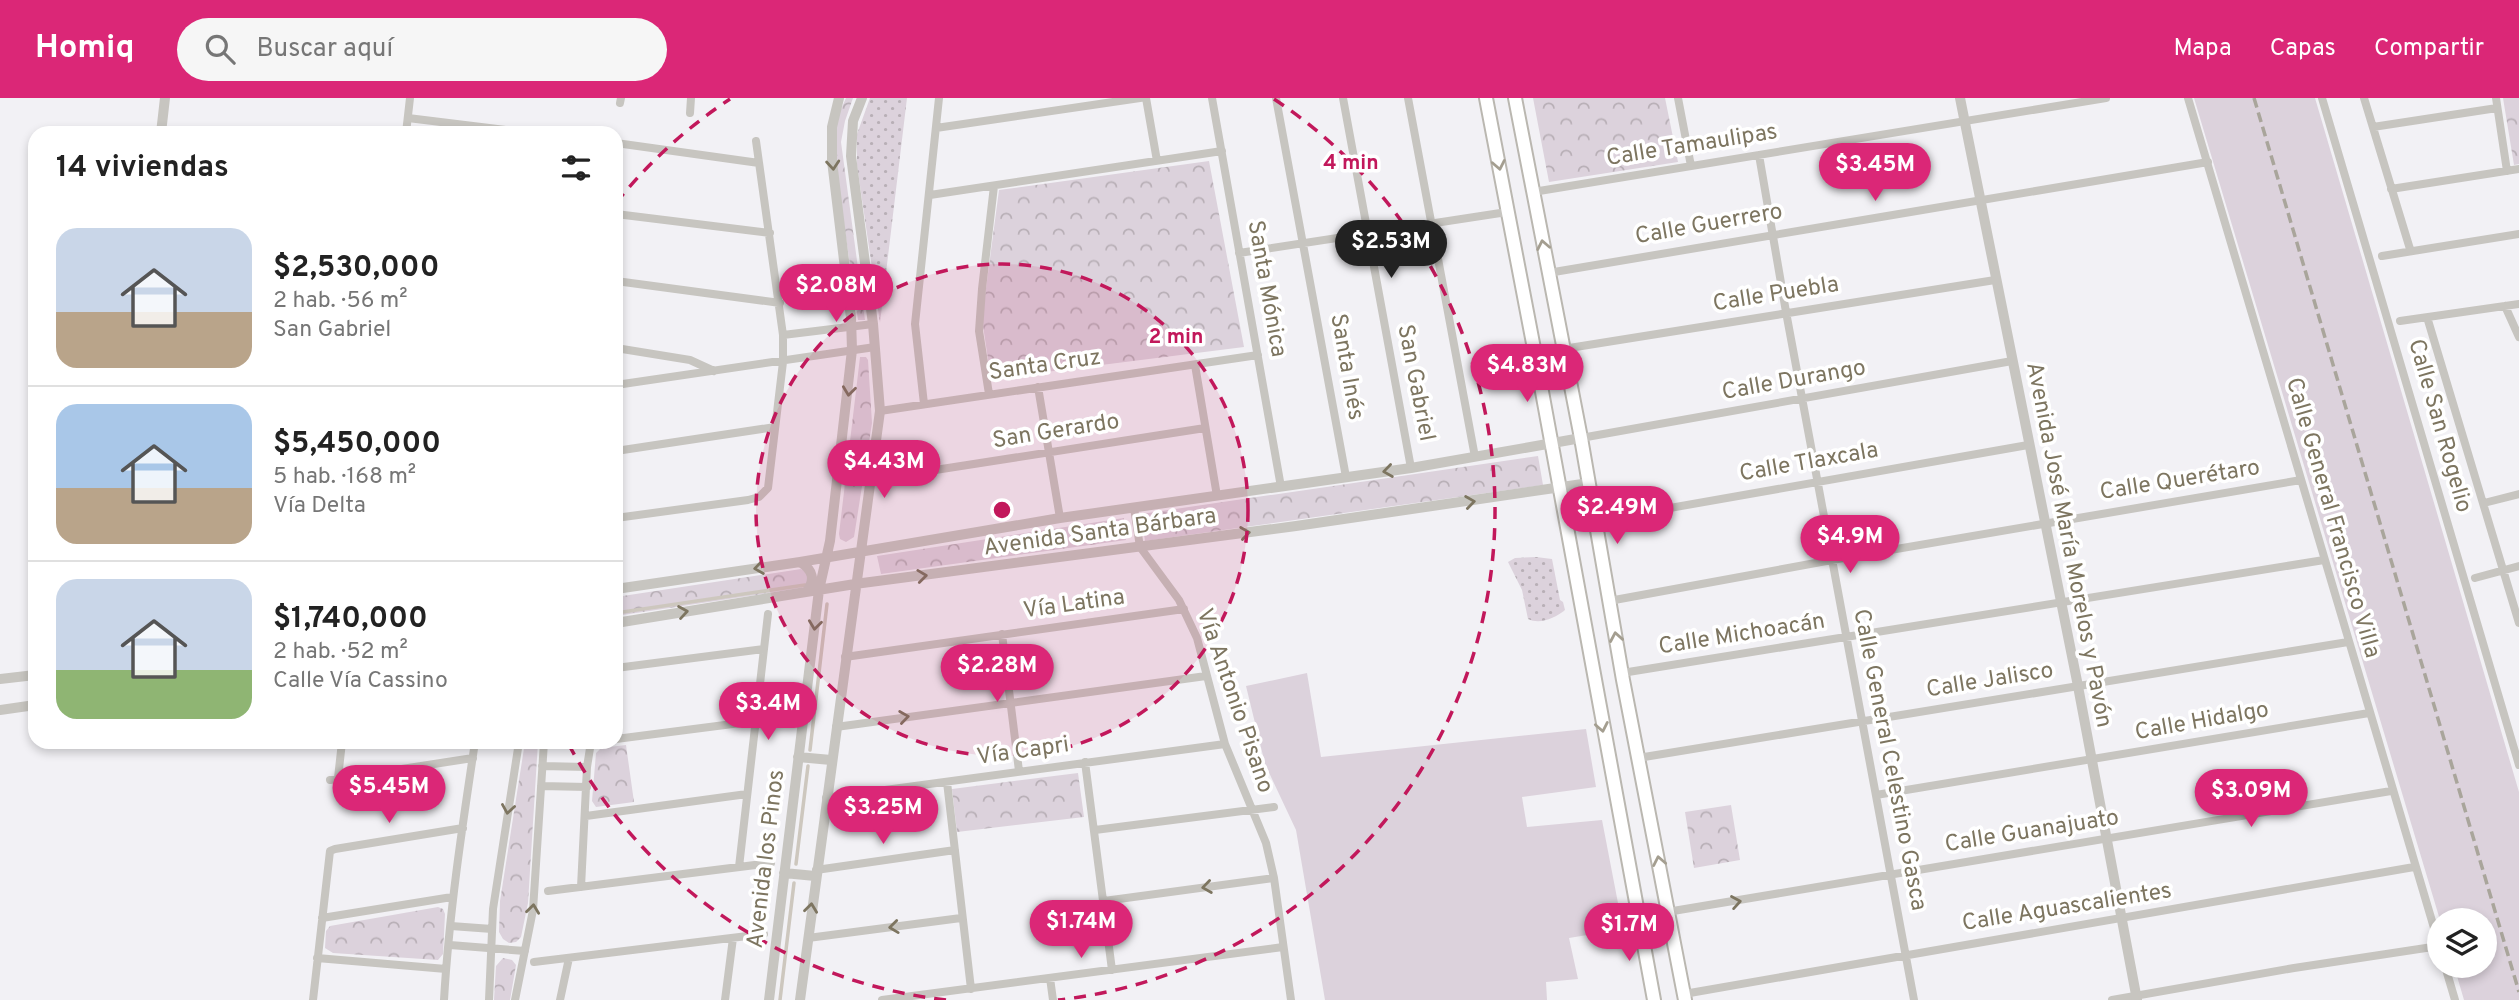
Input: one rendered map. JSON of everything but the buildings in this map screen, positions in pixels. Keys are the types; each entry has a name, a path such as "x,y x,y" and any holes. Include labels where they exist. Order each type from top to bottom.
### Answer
{"main road":[{"path":"1486,98 1654,1000"},
{"path":"1515,98 1684,997"}],"street":[{"path":"162,126 165,98"},
{"path":"407,126 410,98"},
{"path":"690,113 691,98"},
{"path":"826,557 852,350 852,326 832,156 832,127 839,98"},
{"path":"800,1000 815,873 880,411 873,324 850,156 853,121 862,98"},
{"path":"924,404 915,324 939,98"},
{"path":"936,128 1140,98"},
{"path":"1146,98 1157,162"},
{"name":"Santa Mónica","path":"1212,98 1281,487"},
{"name":"Santa Inés","path":"1276,98 1346,477"},
{"name":"San Gabriel","path":"1343,98 1411,468"},
{"path":"1408,98 1475,457"},
{"path":"1678,98 1690,166"},
{"name":"Avenida José María Morelos y Pavón","path":"1960,98 2137,998"},
{"name":"Calle Tamaulipas","path":"1533,192 2106,98"},
{"name":"Calle General Francisco Villa","path":"2188,98 2427,909"},
{"name":"Calle San Rogelio","path":"2322,98 2519,765"},
{"path":"2364,98 2410,249"},
{"path":"2373,127 2497,103 2507,171"},
{"path":"408,118 474,126"},
{"path":"623,517 748,500 764,492 769,482 783,362 783,335 756,141"},
{"path":"623,144 759,163"},
{"path":"930,195 1222,151"},
{"name":"Calle General Celestino Gasca","path":"1759,155 1914,1000"},
{"name":"Calle Guerrero","path":"1548,273 1772,233 1980,202 2208,162"},
{"path":"2391,189 2519,169"},
{"path":"989,394 979,331 994,186"},
{"path":"1239,253 1507,212"},
{"path":"623,215 770,233"},
{"path":"2382,256 2410,249 2519,234"},
{"name":"Calle Puebla","path":"1563,349 1995,280"},
{"path":"623,282 780,303"},
{"path":"2400,321 2519,304"},
{"path":"2505,306 2519,337"},
{"path":"2427,317 2519,624"},
{"path":"783,335 873,324"},
{"path":"623,383 875,347"},
{"path":"623,349 690,360 714,370"},
{"name":"Santa Cruz","path":"880,411 1258,355"},
{"name":"Calle Durango","path":"1581,438 2012,361"},
{"path":"1195,365 1217,496"},
{"path":"1038,387 1060,518"},
{"path":"623,450 775,427"},
{"name":"San Gerardo","path":"872,480 1205,428"},
{"name":"Avenida Santa Bárbara","path":"623,588 800,562 1060,518 1411,468 1581,438"},
{"name":"Calle Tlaxcala","path":"1596,521 2028,445"},
{"name":"Calle Querétaro","path":"1609,601 2301,480"},
{"name":"Avenida Santa Bárbara","path":"623,622 855,584 1140,547 1589,483"},
{"path":"2484,503 2519,494"},
{"name":"Vía Antonio Pisano","path":"1134,508 1140,547 1184,609 1196,638 1225,744 1266,843 1274,878 1291,1000"},
{"name":"Avenida los Pinos","path":"769,1000 819,590 826,557"},
{"name":"Calle Michoacán","path":"1622,673 2324,560"},
{"path":"800,562 813,576 806,592"},
{"path":"2475,578 2519,566"},
{"name":"Vía Latina","path":"845,657 1184,609"},
{"path":"738,867 768,614"},
{"path":"1002,634 1019,771"},
{"name":"Calle Jalisco","path":"1638,758 2348,642"},
{"path":"623,667 764,649"},
{"path":"0,680 28,676"},
{"path":"836,727 1206,676"},
{"path":"0,710 28,706"},
{"name":"Calle Hidalgo","path":"1876,795 2369,713"},
{"path":"623,738 756,722"},
{"name":"Vía Capri","path":"826,798 1225,744"},
{"path":"340,749 334,779 473,758"},
{"path":"444,1000 452,897 474,749"},
{"path":"489,1000 493,909 518,749"},
{"path":"515,1000 533,910 543,749"},
{"path":"581,887 587,767 591,749"},
{"path":"799,757 831,760"},
{"path":"1085,762 1112,970"},
{"path":"542,766 587,767"},
{"path":"947,782 971,989"},
{"path":"541,786 587,787"},
{"name":"Calle Guanajuato","path":"1637,917 2391,790"},
{"path":"586,816 747,794"},
{"path":"1095,830 1274,807"},
{"path":"313,1000 330,851 463,828"},
{"path":"784,873 815,873 955,850"},
{"path":"548,891 771,863"},
{"name":"Calle Aguascalientes","path":"1684,997 1906,954 2414,867"},
{"path":"1104,901 1274,878"},
{"path":"322,918 452,897"},
{"path":"808,938 961,918"},
{"path":"451,926 492,929"},
{"path":"534,962 764,934"},
{"path":"725,1000 733,938"},
{"path":"450,945 525,951"},
{"path":"882,1000 1283,947"},
{"path":"2112,1000 2137,998 2294,968 2427,949"},
{"path":"317,958 446,969"},
{"path":"561,1000 569,958"},
{"path":"1050,978 1053,1000"},
{"path":"2449,978 2455,1000"}],"green space":[{"path":"846,98 853,98 841,142 865,320 858,320 837,176 835,139 838,116"},
{"path":"870,98 907,98 880,323 857,165 857,134"},
{"path":"1533,98 1665,98 1678,162 1549,182"},
{"path":"2194,98 2315,98 2519,792 2519,1000 2464,1000 2458,978 2497,978 2497,908 2436,908"},
{"path":"2503,98 2519,98 2519,164 2514,165"},
{"path":"1209,161 1244,347 991,379 982,319 999,190"},
{"path":"860,357 866,357 868,360 872,423 854,537 846,542 840,539 839,534"},
{"path":"1538,456 1543,485 1145,541 1141,514"},
{"path":"1124,518 1126,540 881,574 877,556"},
{"path":"1515,558 1552,559 1560,600 1565,610 1542,621 1528,619 1522,590 1508,562"},
{"path":"801,569 809,574 807,586 802,588 623,615 623,596"},
{"path":"1307,673 1321,757 1586,729 1596,787 1522,797 1527,827 1602,820 1623,929 1569,938 1578,979 1546,982 1547,1000 1325,1000 1296,830 1265,764 1246,686"},
{"path":"623,745 626,745 634,802 596,807 592,801 596,753 600,749 623,749"},
{"path":"524,749 538,749 528,903 521,937 516,942 509,943 499,932 500,901"},
{"path":"1078,773 1084,817 957,832 952,789"},
{"path":"1731,805 1740,860 1694,868 1685,812"},
{"path":"438,907 443,909 445,914 443,954 438,960 333,953 325,948 326,931 330,926"},
{"path":"503,958 512,960 516,965 510,1000 494,1000 496,966"}],"waterway":[{"path":"623,612 805,585"},
{"path":"810,750 827,604"},
{"path":"796,864 808,766"},
{"path":"780,1000 794,883"}],"railway":[{"path":"2254,98 2519,992"}]}
